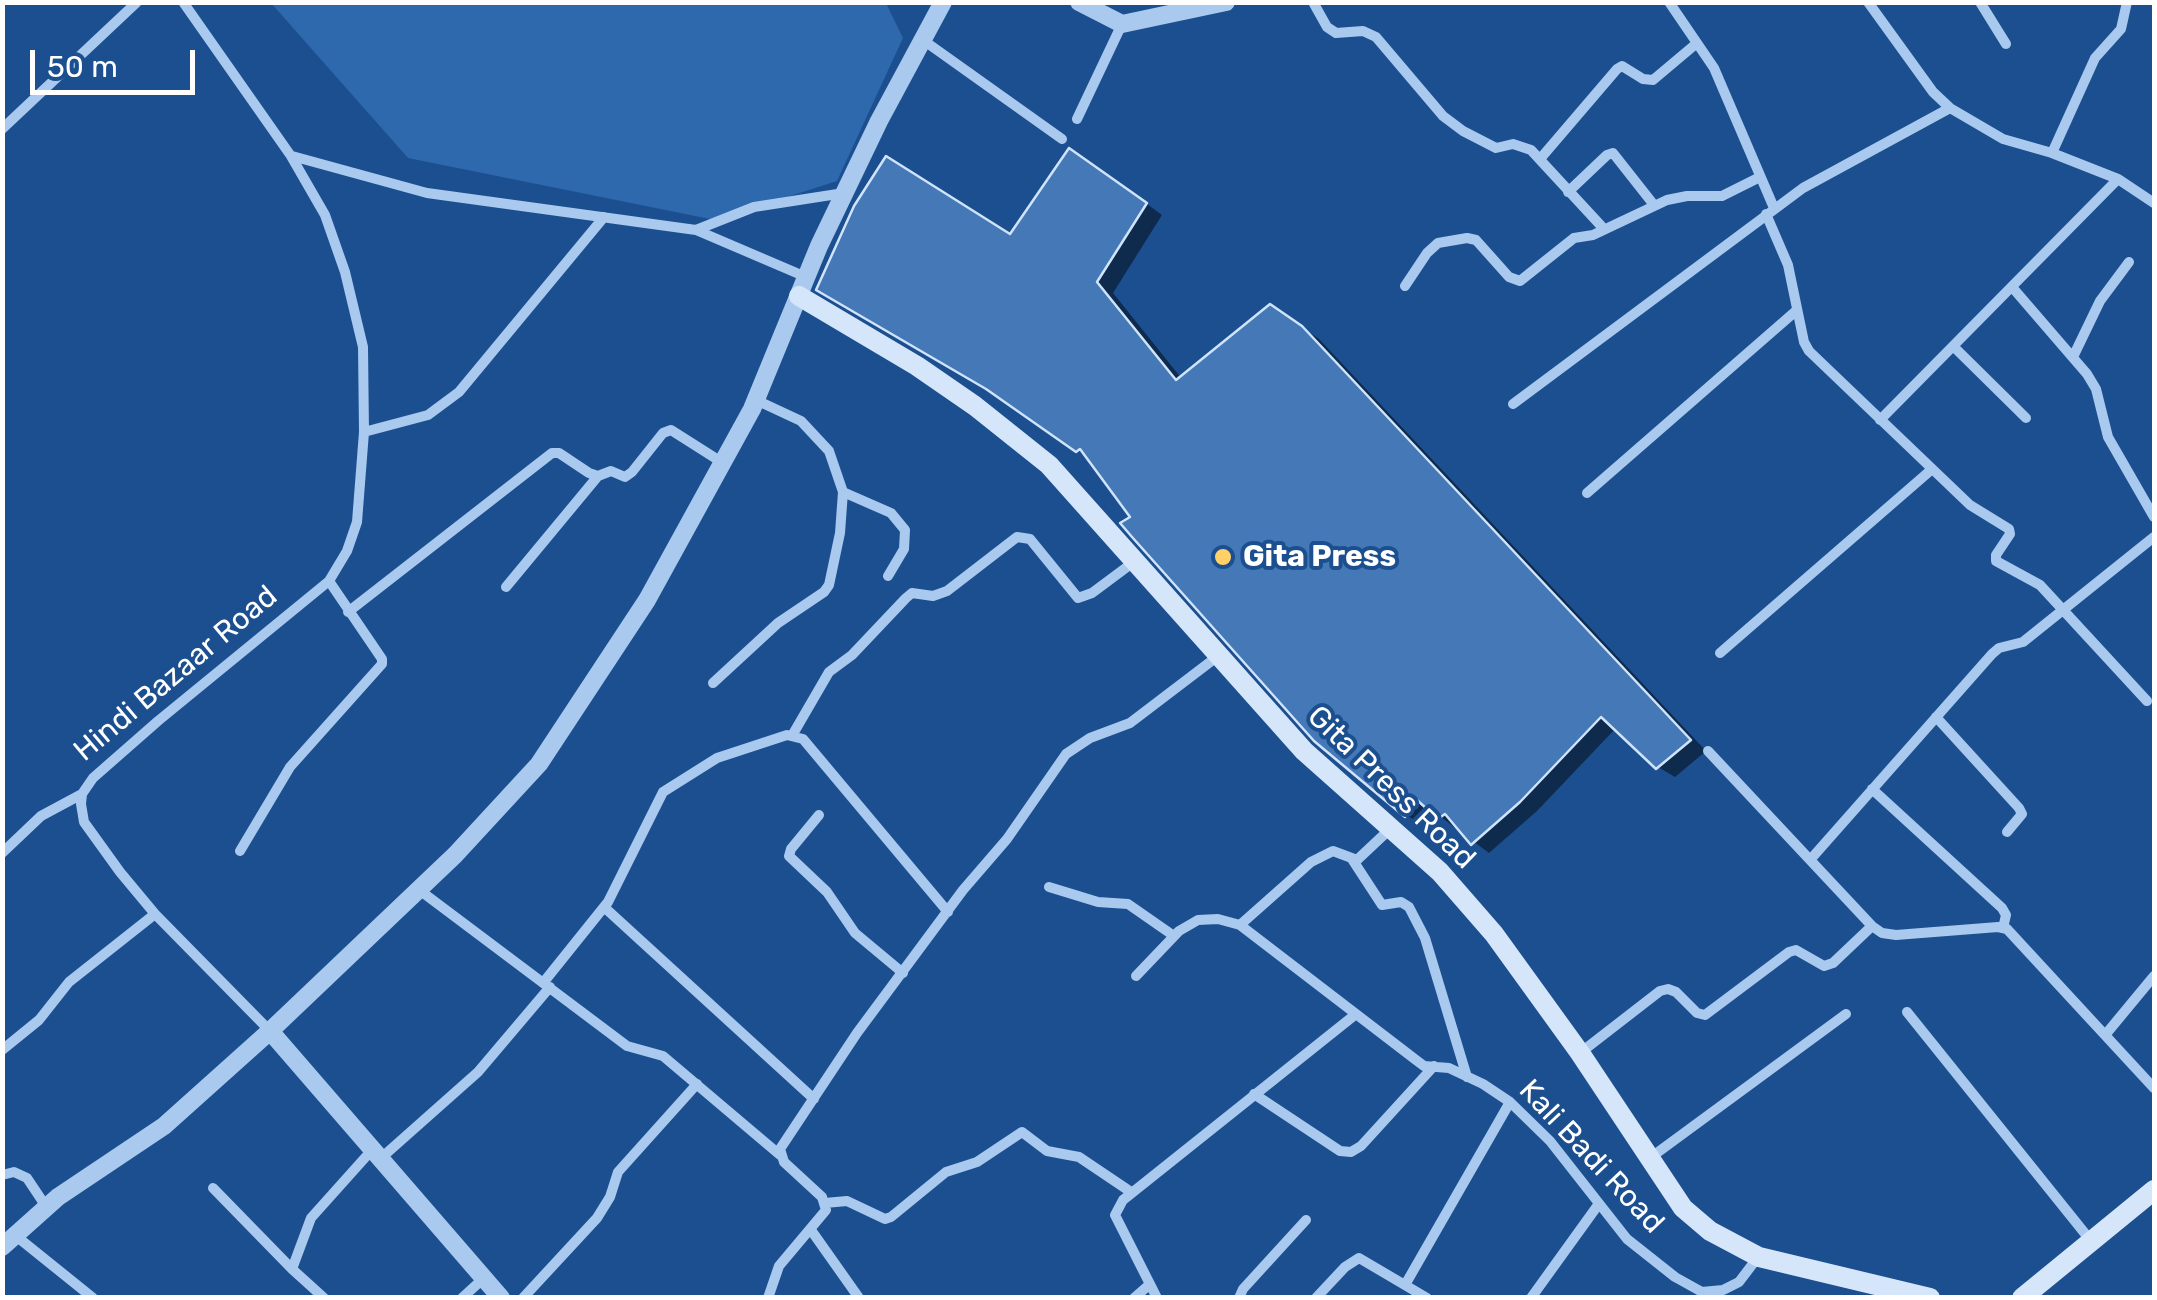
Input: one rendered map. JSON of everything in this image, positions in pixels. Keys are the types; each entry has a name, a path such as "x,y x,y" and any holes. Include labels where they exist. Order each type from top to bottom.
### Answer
{"main road":[{"name":"Gita Press Road","path":"802,286 1017,438 1049,465 1304,751 1440,872 1494,934 1580,1053 1682,1208 1710,1231 1759,1256 1930,1298"},
{"path":"2022,1298 2154,1190"}],"street":[{"path":"2,129 138,2"},
{"name":"Hindi Bazaar Road","path":"183,2 291,156 325,215 345,272 364,347 364,432 357,522 329,582 93,778 82,794 84,822 155,914 270,1031 501,1298"},
{"path":"93,1298 9,1241 47,1208 164,1126 270,1031 454,856 539,764 648,600 756,400 845,193 943,2"},
{"path":"1090,5 1122,24 1226,2"},
{"path":"1313,2 1327,26 1336,33 1363,31 1376,37 1443,116 1463,132 1496,148 1522,145 1540,159 1604,229"},
{"path":"1669,2 1719,78 1760,177 1809,351 1970,505 2009,529 1996,561 2034,580 2148,701"},
{"path":"1868,2 1933,92 1950,108 2003,139 2118,179 2154,203"},
{"path":"1980,2 2006,44"},
{"path":"2052,153 2094,58 2120,29 2127,2"},
{"path":"1077,119 1122,24"},
{"path":"923,40 1062,139"},
{"path":"1540,159 1617,69 1622,66 1642,79 1653,80 1697,43"},
{"path":"1513,404 1803,188 1950,108"},
{"path":"1568,192 1613,153 1654,205"},
{"path":"291,156 428,192 696,230 802,286"},
{"path":"1404,286 1438,243 1476,240 1509,277 1520,281 1566,242 1654,205 1688,196 1722,196 1760,177"},
{"path":"1880,420 2118,179"},
{"path":"696,230 754,207 845,193"},
{"path":"364,432 428,415 459,392 604,218"},
{"path":"2072,358 2100,301 2129,262"},
{"path":"2012,286 2096,389 2108,437 2154,517"},
{"path":"1587,493 1798,310"},
{"path":"1954,346 2026,418"},
{"path":"713,683 778,623 824,592 840,534 843,492 828,451 801,421 756,400"},
{"path":"506,588 598,476 604,471 624,476 632,472 664,433 672,430 723,462"},
{"path":"348,612 545,456 559,452 598,476"},
{"path":"1720,652 1931,470"},
{"path":"843,492 891,513 905,530 904,548 888,576"},
{"path":"292,1270 312,1218 375,1155 478,1072 546,985 604,907 662,792 718,758 793,734 829,672 852,656 906,598 912,593 933,596 947,590 1017,536 1030,539 1078,598 1092,593 1135,560"},
{"path":"1810,860 1999,648 2023,642 2154,537"},
{"path":"240,851 290,767 382,664 329,582"},
{"path":"780,1154 780,1148 857,1033 1007,838 1066,754 1090,738 1130,723 1218,656"},
{"path":"1936,717 2022,814 2007,832"},
{"path":"793,734 802,739 948,912"},
{"path":"1708,751 1872,926 1882,933 1896,935 2002,928 2016,936 2154,1088"},
{"path":"1872,789 2002,908 2006,916 2002,928"},
{"path":"2,853 41,816 82,794"},
{"path":"820,815 789,856 826,892 855,932 902,972"},
{"path":"1352,859 1362,857 1390,829"},
{"path":"1136,976 1174,936 1198,920 1218,919 1240,925 1311,862 1333,850 1352,859 1382,905 1401,902 1409,907 1426,938 1467,1076"},
{"path":"1049,887 1098,902 1128,904 1174,936"},
{"path":"418,888 627,1046 663,1056 780,1154 825,1203 826,1210 778,1266 768,1298"},
{"path":"604,907 814,1099"},
{"path":"2,1050 39,1020 68,982 155,914"},
{"name":"Kali Badi Road","path":"1240,925 1424,1066 1467,1076 1510,1102 1550,1142 1627,1239 1675,1278 1702,1294 1723,1290 1739,1282 1759,1256"},
{"path":"1580,1053 1660,992 1676,992 1704,1015 1789,952 1796,950 1824,966 1833,963 1872,926"},
{"path":"2106,1034 2154,976"},
{"path":"1907,1012 2091,1241"},
{"path":"1157,1298 1115,1215 1131,1192 1356,1014"},
{"path":"1649,1158 1846,1014"},
{"path":"1254,1094 1340,1151 1350,1152 1362,1146 1434,1066"},
{"path":"523,1298 597,1218 610,1197 618,1172 697,1084"},
{"path":"1405,1285 1510,1102"},
{"path":"825,1203 847,1201 877,1216 891,1217 946,1172 977,1162 1022,1132 1048,1152 1079,1156 1131,1192"},
{"path":"2,1176 14,1172 28,1178 47,1208"},
{"path":"213,1188 324,1298"},
{"path":"1531,1298 1598,1205"},
{"path":"1239,1298 1306,1220"},
{"path":"810,1230 859,1298"},
{"path":"1316,1298 1345,1266 1359,1258 1427,1298"},
{"path":"462,1298 485,1278"},
{"path":"1134,1298 1148,1286"}],"shaded area":[{"path":"271,3 886,3 903,38 837,181 715,220 408,158"}],"building":[{"path":"1069,148 1147,203 1097,282 1176,380 1270,304 1302,326 1691,740 1656,769 1601,717 1520,802 1471,845 1445,814 1438,819 1417,800 1405,817 1314,741 1132,537 1120,523 1130,517 1080,449 1076,452 986,389 816,290 854,206 886,156 1010,234"}],"place":[{"name":"Gita Press","path":"1223,557"}]}
